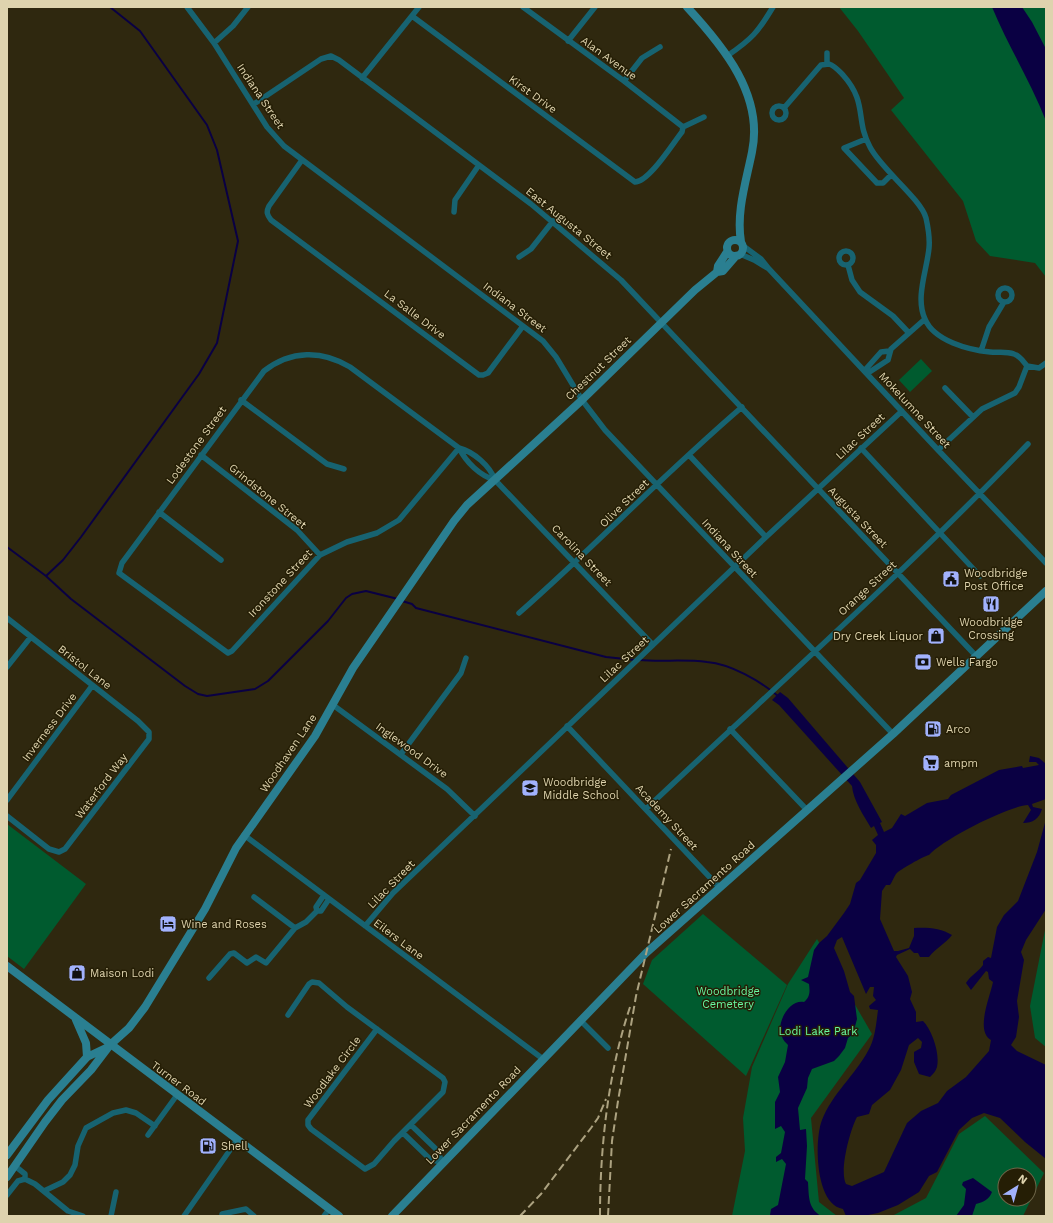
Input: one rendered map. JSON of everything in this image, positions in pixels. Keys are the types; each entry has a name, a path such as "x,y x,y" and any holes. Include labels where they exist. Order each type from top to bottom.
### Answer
{"main road":[{"path":"687,7 712,35 727,56 746,92 754,122 753,150 738,221 727,245 727,252 732,255 738,255 743,250 738,221"},
{"path":"730,241 736,240 742,243"},
{"name":"Chestnut Street","path":"717,272 718,266 727,252"},
{"name":"Chestnut Street","path":"494,480 582,400 662,322 717,272 723,271 738,255"},
{"name":"Woodhaven Lane","path":"110,1045 134,1021 148,1002 204,909 244,835 315,736 353,668 406,590 454,521 494,480"},
{"name":"Lower Sacramento Road","path":"392,1216 646,953 893,734 1046,591"},
{"name":"Turner Road","path":"7,966 339,1216"},
{"path":"76,1019 86,1043 87,1057"},
{"path":"7,1155 48,1100 87,1057 110,1045"},
{"path":"7,1177 53,1111 91,1070 110,1045"}],"street":[{"name":"Indiana Street","path":"187,7 214,43 254,104 267,127 284,146 543,341 556,357 582,400 605,430 658,484 734,568 893,734"},
{"path":"214,43 233,26 248,7"},
{"path":"362,78 419,7"},
{"name":"Alan Avenue","path":"523,7 624,80 683,127"},
{"path":"568,41 596,7"},
{"path":"727,56 750,40 773,7"},
{"name":"Kirst Drive","path":"412,16 632,181 640,182 643,180 682,132 683,127"},
{"path":"624,80 642,58 660,47"},
{"path":"827,52 827,63"},
{"name":"East Augusta Street","path":"254,104 322,59 331,56 339,60 552,221 622,280 742,407"},
{"path":"784,108 819,66 827,63 835,67 856,92 866,139 873,154 919,205 926,219 929,244 922,302 925,319 932,330 942,337 967,347 981,351 1012,353 1019,356 1027,366 1039,368 1046,363"},
{"path":"683,127 704,117"},
{"path":"866,139 844,148 877,183 883,183 891,175"},
{"name":"La Salle Drive","path":"302,160 267,210 268,216 271,220 479,375 483,376 488,373 523,326"},
{"path":"454,212 455,200 479,165"},
{"path":"519,258 531,250 552,221"},
{"name":"Mokelumne Street","path":"742,243 761,259 938,450 1046,563"},
{"name":"Mokelumne Street","path":"738,255 754,260 769,269"},
{"path":"848,265 852,280 860,292 893,316 909,333"},
{"path":"981,351 989,327 1004,302"},
{"path":"866,372 888,360 890,351 925,319"},
{"path":"866,372 880,352 890,351"},
{"name":"Lodestone Street","path":"230,652 224,652 124,577 119,570 122,563 159,512 264,371 271,365 282,360 306,354"},
{"name":"Carolina Street","path":"306,354 328,356 350,367 459,448 464,457 474,468 486,478 494,480 576,563 653,645"},
{"path":"938,450 973,417 991,404 1015,393 1019,387 1027,366"},
{"path":"945,388 973,417"},
{"path":"241,400 327,464 344,469"},
{"name":"Olive Street","path":"519,613 576,563 658,484 742,407"},
{"name":"Augusta Street","path":"742,407 977,657"},
{"name":"Lilac Street","path":"365,926 393,893 475,816 567,726 766,537 902,411"},
{"name":"Orange Street","path":"646,809 814,651 899,574 1028,444"},
{"name":"Ironstone Street","path":"230,652 320,555 347,542 377,533 394,524 408,510 459,448"},
{"path":"861,448 980,576"},
{"name":"Grindstone Street","path":"201,455 298,530 320,555"},
{"path":"689,455 766,537"},
{"path":"159,512 221,560"},
{"name":"Bristol Lane","path":"7,618 30,638 138,721 149,732"},
{"path":"7,667 30,638"},
{"path":"401,754 461,673 466,658"},
{"name":"Inverness Drive","path":"7,800 92,686"},
{"name":"Inglewood Drive","path":"333,705 447,789 475,816"},
{"name":"Academy Street","path":"567,726 720,888"},
{"path":"730,730 806,810"},
{"name":"Waterford Way","path":"7,816 49,849 59,852 65,849 149,738 149,732"},
{"name":"Eilers Lane","path":"244,835 543,1058"},
{"path":"317,911 316,907 324,895"},
{"path":"254,897 295,928"},
{"path":"209,978 230,954 234,953 247,963 256,957 266,963 295,928 306,922 317,911 322,911 329,899"},
{"name":"Woodlake Circle","path":"288,1015 309,984 319,982 347,1007 377,1029 445,1082 443,1092 374,1164 365,1169 308,1125 308,1120 377,1029"},
{"path":"580,1020 608,1048"},
{"path":"148,1135 177,1095"},
{"path":"44,1191 63,1182 70,1175 75,1165 78,1146 86,1128 112,1113 126,1110 136,1113 155,1126"},
{"path":"411,1125 438,1151 442,1163"},
{"path":"403,1133 430,1160 442,1163"},
{"path":"184,1216 237,1140"},
{"path":"15,1166 25,1174 25,1179"},
{"path":"7,1195 18,1181 25,1179 44,1191 68,1211 83,1216"},
{"path":"111,1216 116,1192"},
{"path":"222,1216 222,1214 246,1209 254,1216"},
{"path":"324,1216 329,1209"}],"green space":[{"path":"839,7 1046,7 1046,277 1035,263 990,256 976,241 963,201 891,110 904,98 858,31"},
{"path":"921,359 932,371 910,392 899,380"},
{"path":"7,824 86,884 24,969 7,956"},
{"name":"Woodbridge Cemetery","path":"703,914 787,985 746,1076 643,984 652,960"},
{"path":"1046,925 1046,1047 1035,1038 1030,1006"},
{"name":"Lodi Lake Park","path":"817,939 872,1034 811,1118 819,1202 837,1216 732,1216 745,1151 743,1118 752,1067 788,984"},
{"path":"985,1116 1044,1173 1037,1187 1037,1167 997,1167 997,1207 1027,1207 1023,1216 892,1216 926,1198 959,1134"}],"shaded area":[{"path":"992,7 1022,7 1032,22 1046,49 1046,121 1005,36"},
{"path":"780,692 788,698 860,782 882,822 880,823 884,832 892,828 901,814 905,816 927,803 948,799 951,795 999,770 1039,765 1036,762 1029,762 1030,756 1039,758 1046,764 1046,799 1032,804 1033,807 1042,809 1035,820 1023,823 1031,810 1028,805 991,817 947,841 929,855 902,869 896,874 890,885 886,885 882,891 880,919 894,951 909,948 914,936 914,928 933,928 952,935 929,957 920,957 918,953 914,953 910,949 897,955 896,957 908,976 912,992 910,999 916,1012 916,1022 923,1021 929,1030 934,1042 938,1061 935,1071 930,1077 919,1074 914,1062 914,1052 921,1048 922,1042 918,1038 909,1045 901,1070 890,1090 872,1105 869,1114 857,1117 854,1123 846,1150 844,1178 846,1184 852,1186 884,1172 907,1123 921,1111 938,1103 947,1091 966,1077 989,1051 991,1040 986,1036 984,1022 993,982 989,979 988,972 986,971 971,990 966,983 983,965 983,961 988,957 991,958 997,927 1004,915 1018,901 1037,852 1046,819 1046,909 1026,940 1021,952 1024,960 1017,1001 1019,1017 1016,1037 1011,1045 1017,1051 1046,1065 1046,1159 1025,1142 1000,1118 984,1113 972,1118 959,1130 937,1172 929,1176 919,1192 898,1205 878,1213 863,1216 846,1216 843,1209 834,1205 827,1196 822,1184 819,1170 819,1129 826,1111 863,1060 872,1042 878,1010 870,1009 869,1006 876,1000 873,996 874,987 870,987 866,994 842,937 837,940 834,948 844,971 850,992 854,996 857,1019 853,1034 848,1038 845,1048 839,1056 834,1061 812,1069 808,1078 807,1088 798,1108 800,1130 806,1129 807,1146 805,1179 808,1182 811,1206 821,1216 770,1215 771,1209 778,1205 786,1164 782,1159 776,1162 776,1157 781,1153 785,1132 781,1126 775,1129 775,1102 780,1092 778,1077 785,1062 788,1045 780,1032 780,1026 782,1019 789,1008 798,1002 804,1002 807,998 809,984 801,980 808,977 814,950 827,936 850,904 856,883 860,880 876,853 876,845 872,840 878,835 874,826 871,828 859,808 854,797 852,786 779,705 772,700"},
{"path":"973,1178 992,1192 991,1195 987,1199 976,1204 972,1216 956,1216 964,1205 966,1189 962,1185 963,1182"}],"waterway":[{"path":"46,576 63,560 81,537 199,374 217,343 238,241 217,150 207,125 140,31 110,7"},
{"path":"7,547 46,576 71,599 185,686 198,694 207,696 255,689 268,681 328,621 346,598 352,594 366,591 398,599"},
{"path":"402,601 412,604 416,608 606,657 635,660"},
{"path":"639,660 716,663 745,674 778,696"}],"railway":[{"path":"608,1216 612,1141 636,996 671,849"},
{"path":"600,1216 600,1190 607,1110 616,1058 630,1007"},
{"path":"520,1216 541,1194 591,1128 598,1118 606,1099"}],"place":[{"name":"Woodbridge Post Office","path":"951,579"},
{"name":"Woodbridge Crossing","path":"991,604"},
{"name":"Dry Creek Liquor","path":"936,636"},
{"name":"Wells Fargo","path":"923,662"},
{"name":"Arco","path":"933,729"},
{"name":"ampm","path":"931,763"},
{"name":"Woodbridge Middle School","path":"530,788"},
{"name":"Wine and Roses","path":"168,924"},
{"name":"Maison Lodi","path":"77,973"},
{"name":"Shell","path":"208,1146"}]}
